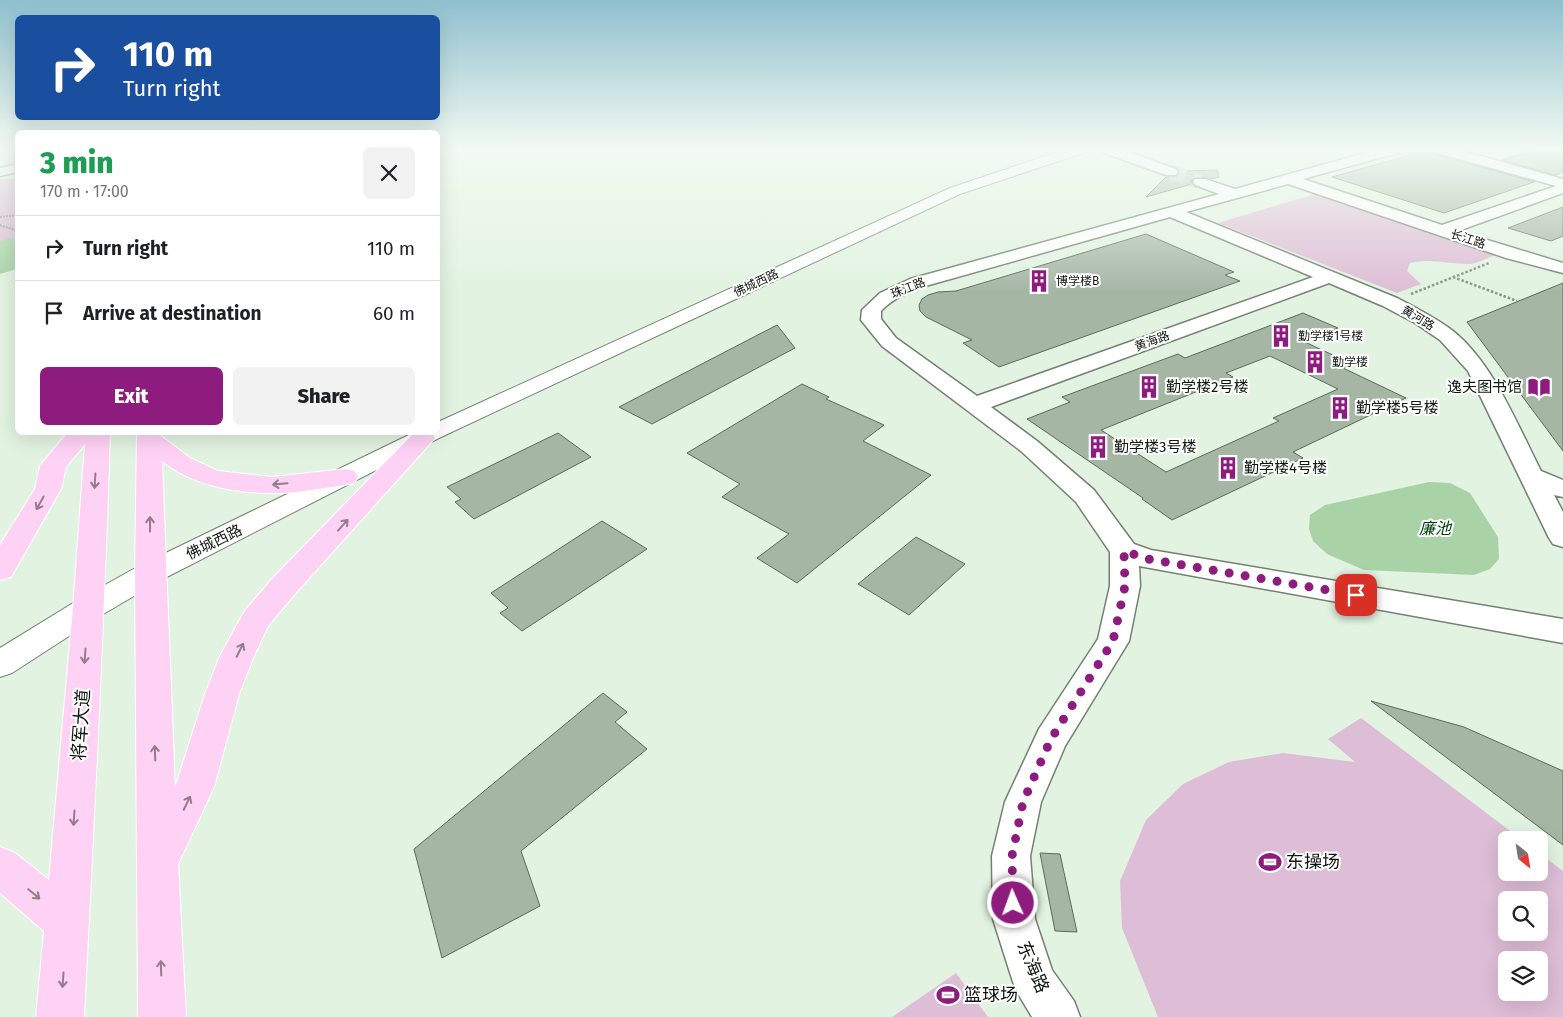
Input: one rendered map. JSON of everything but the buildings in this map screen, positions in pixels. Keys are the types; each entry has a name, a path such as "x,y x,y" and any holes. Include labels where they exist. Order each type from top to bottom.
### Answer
{"main road":[{"name":"佛城西路","path":"440,430 943,196"},
{"path":"0,570 48,489 53,466 79,435"},
{"name":"将军大道","path":"60,1017 89,608 98,435"},
{"path":"149,435 181,463 212,478 272,485 345,477"},
{"path":"149,435 150,573 162,1017"},
{"name":"佛城西路","path":"0,664 89,608 150,573 430,435"},
{"path":"158,862 195,787 222,694 254,620 282,588 431,435"},
{"path":"0,867 67,922"}],"street":[{"name":"珠江路","path":"1124,551 1085,496 1029,446 890,342 871,320 871,310 879,300 916,283 1225,196"},
{"name":"长江路","path":"1340,196 1512,254 1563,268"},
{"path":"1378,221 1412,232 1439,230 1538,196"},
{"name":"黄河路","path":"1171,212 1390,302 1422,319 1447,336 1477,368 1563,538"},
{"path":"1299,248 1325,260 1326,263 1322,273"},
{"name":"黄海路","path":"974,404 1322,273"},
{"path":"1531,476 1563,489"},
{"path":"1124,551 1148,559 1563,631"},
{"name":"东海路","path":"1058,1017 1035,982 1014,919 1012,856 1023,802 1051,739 1113,641 1125,586 1124,551"}],"path":[{"path":"0,216 15,215"},
{"path":"0,225 15,230"},
{"path":"1390,302 1512,254"},
{"path":"1453,277 1517,301"}],"shaded area":[{"path":"0,196 15,196 15,239 0,243"},
{"path":"1307,196 1322,196 1495,255 1472,264 1433,261 1410,263 1407,271 1421,284 1397,293 1218,223"},
{"name":"东操场","path":"1361,718 1510,831 1498,831 1498,881 1548,881 1548,860 1563,871 1563,1017 1158,1017 1122,928 1120,881 1146,820 1183,784 1229,762 1283,753 1355,762 1328,739"},
{"name":"篮球场","path":"956,973 988,1017 892,1017"}],"water":[{"path":"15,237 15,270 0,274 0,241"},
{"name":"廉池","path":"1429,482 1450,483 1470,493 1498,537 1499,559 1490,569 1474,575 1364,570 1327,554 1313,541 1309,529 1310,515 1325,505"}],"place":[{"name":"博学楼B","path":"1039,281"},
{"name":"勤学楼1号楼","path":"1281,336"},
{"name":"勤学楼","path":"1315,362"},
{"name":"勤学楼2号楼","path":"1149,387"},
{"name":"逸夫图书馆","path":"1539,387"},
{"name":"勤学楼5号楼","path":"1340,408"},
{"name":"勤学楼3号楼","path":"1098,447"},
{"name":"勤学楼4号楼","path":"1228,468"},
{"name":"东操场","path":"1270,862"},
{"name":"篮球场","path":"948,995"}],"route":[{"path":"1013,903 1012,856 1023,802 1051,739 1113,641 1125,586 1124,551 1148,559 1356,595"}]}
